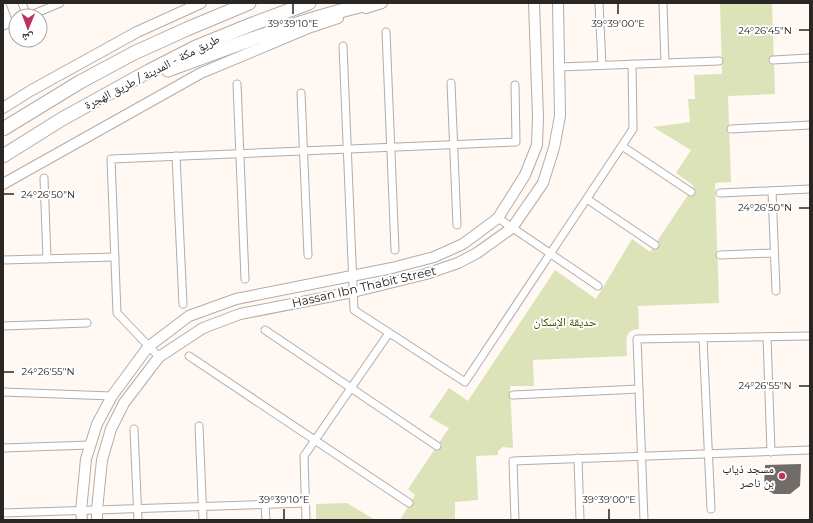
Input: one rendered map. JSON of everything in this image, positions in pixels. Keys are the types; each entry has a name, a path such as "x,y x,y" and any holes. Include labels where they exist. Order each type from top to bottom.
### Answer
{"highway":[{"path":"158,41 226,3"},
{"name":"طريق مكة - المدينة / طريق الهجرة","path":"3,129 80,82 134,53 158,41 249,3"},
{"name":"طريق مكة - المدينة / طريق الهجرة","path":"3,156 62,119 196,47 309,3"},
{"path":"102,97 151,76 259,36 322,16 372,3"}],"street":[{"path":"48,8 60,3"},
{"path":"3,108 30,91 137,32 201,3"},
{"path":"3,184 201,73 311,27 382,3"},
{"name":"Hassan Ibn Thabit Street","path":"82,516 86,459 96,424 112,396 148,346 189,316 236,299 392,268 434,257 463,244 498,218 525,176 537,145 538,117 534,3"},
{"name":"Hassan Ibn Thabit Street","path":"97,515 102,460 111,429 124,403 159,357 203,328 240,314 353,292 426,274 458,263 477,253 512,228 543,183 554,148 560,116 558,3"},
{"path":"599,3 602,65"},
{"path":"663,3 665,63"},
{"path":"3,7 8,21"},
{"path":"386,32 395,250"},
{"path":"342,46 354,310 465,382 633,129 632,64"},
{"path":"774,60 810,58"},
{"path":"559,67 719,61"},
{"path":"451,83 457,225"},
{"path":"237,84 245,279"},
{"path":"159,357 117,313 111,159 516,142 516,85"},
{"path":"301,93 308,255"},
{"path":"731,129 810,125"},
{"path":"622,146 690,192"},
{"path":"176,156 183,304"},
{"path":"44,178 47,259"},
{"path":"720,193 810,189"},
{"path":"772,191 776,291"},
{"path":"587,199 655,245"},
{"path":"498,218 598,286"},
{"path":"720,255 774,253"},
{"path":"3,260 115,257"},
{"path":"3,326 87,323"},
{"path":"265,330 437,446"},
{"path":"306,520 304,456 389,333"},
{"path":"644,520 637,339 810,336"},
{"path":"767,337 771,452"},
{"path":"703,338 711,509"},
{"path":"189,356 409,503"},
{"path":"513,395 639,389"},
{"path":"3,392 112,396"},
{"path":"199,426 202,520"},
{"path":"134,429 138,520"},
{"path":"3,448 90,445"},
{"path":"515,520 513,461 810,450"},
{"path":"578,458 580,520"},
{"path":"3,514 34,516 82,516 138,509 306,503"},
{"path":"265,505 266,520"}],"green space":[{"name":"حديقة الإسكان","path":"720,3 772,3 775,94 728,96 731,182 715,183 719,303 638,306 639,329 630,332 628,335 626,342 627,356 533,360 534,386 510,386 513,448 503,447 498,451 498,455 476,456 478,500 455,502 455,520 400,520 415,495 408,489 449,428 429,417 449,388 468,401 555,270 596,299 632,239 650,252 694,186 676,173 691,150 653,127 690,122 688,99 695,99 694,75 722,74"},
{"path":"347,503 375,520 316,520 316,504"}],"building":[{"name":"مسجد ذياب بن ناصر","path":"801,464 800,486 790,494 774,494 764,488 765,465"}],"place":[{"name":"مسجد ذياب بن ناصر","path":"782,476"}]}
